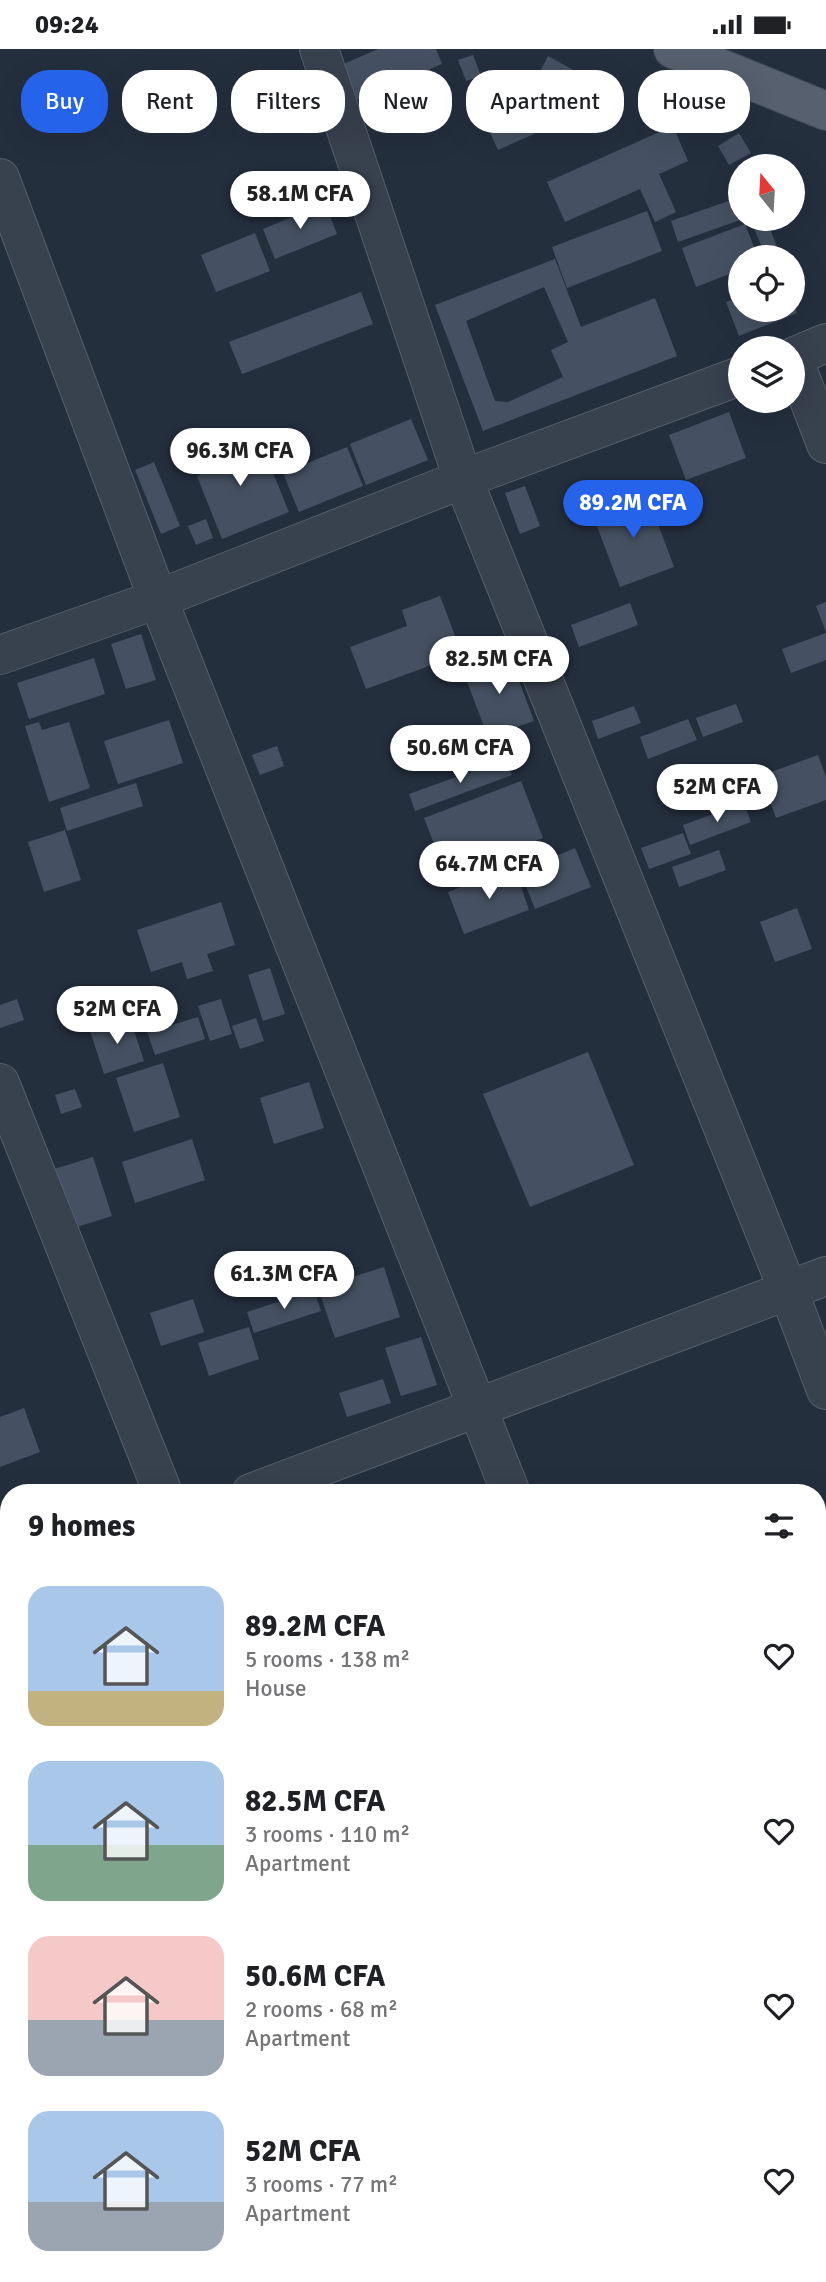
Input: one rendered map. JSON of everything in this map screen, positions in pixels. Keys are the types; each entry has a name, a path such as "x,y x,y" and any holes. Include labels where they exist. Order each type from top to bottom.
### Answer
{"main road":[{"path":"673,49 826,111"}],"street":[{"path":"319,49 463,479 826,1390"},
{"path":"0,179 158,599 507,1484"},
{"path":"805,352 826,343"},
{"path":"0,655 158,599 463,479 728,380"},
{"path":"805,389 826,444"},
{"path":"0,1083 159,1484"},
{"path":"275,1484 826,1276"}],"building":[{"path":"378,49 436,49 442,64 428,70 359,70 359,99 354,101 345,80 345,70 341,70 339,66"},
{"path":"473,55 479,70 466,70 466,81 458,60"},
{"path":"548,56 573,70 541,70"},
{"path":"490,133 534,133 534,134 498,150"},
{"path":"657,133 676,133 688,161 659,174 676,212 655,222 640,189 565,222 547,182"},
{"path":"739,133 751,153 728,154 728,163 718,146"},
{"path":"728,201 728,224 678,242 671,221"},
{"path":"325,203 337,234 275,259 263,229"},
{"path":"647,211 662,251 567,288 552,247"},
{"path":"728,230 748,231 753,245 728,245 728,275 696,287 682,248"},
{"path":"755,231 771,231 776,245 761,245"},
{"path":"255,233 270,271 216,292 201,255"},
{"path":"555,259 581,327 655,298 677,356 483,431 435,305","holes":["544,287 568,342 551,350 563,377 508,402 495,401 466,321"]},
{"path":"361,292 373,324 242,374 229,342"},
{"path":"734,322 774,322 739,336"},
{"path":"728,412 746,458 686,480 669,435"},
{"path":"411,419 428,460 366,485 350,444"},
{"path":"243,436 252,458 265,453 289,512 222,539 197,476 210,470 202,452"},
{"path":"347,447 363,486 299,512 283,473"},
{"path":"154,462 180,526 161,534 135,470"},
{"path":"525,486 540,526 520,534 505,493"},
{"path":"647,494 674,567 620,587 592,513"},
{"path":"206,519 213,538 196,545 188,526"},
{"path":"440,596 462,654 366,689 350,647 407,626 402,610"},
{"path":"826,602 826,632 816,606"},
{"path":"630,603 638,625 579,647 571,625"},
{"path":"826,633 826,660 791,673 782,649"},
{"path":"141,634 156,680 126,689 111,644"},
{"path":"509,654 534,721 488,737 463,671"},
{"path":"94,658 105,694 29,719 17,683"},
{"path":"736,704 743,722 703,737 696,718"},
{"path":"634,706 641,723 598,739 592,721"},
{"path":"688,719 697,740 648,759 640,737"},
{"path":"169,720 183,763 118,784 104,741"},
{"path":"39,722 42,730 69,722 90,788 49,802 25,726"},
{"path":"277,746 284,766 260,775 252,755"},
{"path":"818,755 826,777 826,800 776,818 760,776"},
{"path":"506,759 512,775 415,811 409,794"},
{"path":"521,781 543,838 446,875 424,818"},
{"path":"136,783 143,806 67,831 60,808"},
{"path":"744,803 751,822 690,845 683,825"},
{"path":"65,830 81,880 44,892 28,842"},
{"path":"683,833 691,854 649,869 641,848"},
{"path":"575,848 591,887 535,909 520,871"},
{"path":"719,850 726,870 679,887 672,867"},
{"path":"514,867 529,910 464,934 448,892"},
{"path":"221,902 235,945 207,954 213,971 187,979 182,962 151,972 137,930"},
{"path":"797,908 812,949 775,962 760,922"},
{"path":"270,968 285,1014 263,1021 248,975"},
{"path":"17,999 24,1020 0,1028 0,1005"},
{"path":"221,999 232,1034 210,1041 198,1006"},
{"path":"156,1009 162,1028 198,1017 205,1039 155,1055 141,1013"},
{"path":"130,1018 144,1061 104,1074 90,1031"},
{"path":"256,1018 264,1041 240,1049 232,1026"},
{"path":"588,1052 634,1165 530,1207 483,1094"},
{"path":"163,1063 180,1117 134,1132 116,1078"},
{"path":"309,1082 324,1128 274,1144 260,1098"},
{"path":"75,1089 82,1107 61,1114 55,1095"},
{"path":"192,1139 205,1180 135,1203 122,1162"},
{"path":"93,1157 112,1216 70,1229 51,1170"},
{"path":"384,1267 400,1317 335,1338 318,1288"},
{"path":"314,1290 321,1311 254,1333 247,1312"},
{"path":"193,1299 204,1332 161,1346 150,1313"},
{"path":"249,1327 259,1359 209,1376 198,1343"},
{"path":"421,1337 437,1385 401,1396 385,1348"},
{"path":"383,1379 391,1403 347,1417 339,1393"},
{"path":"24,1408 40,1452 0,1467 0,1417"}]}
